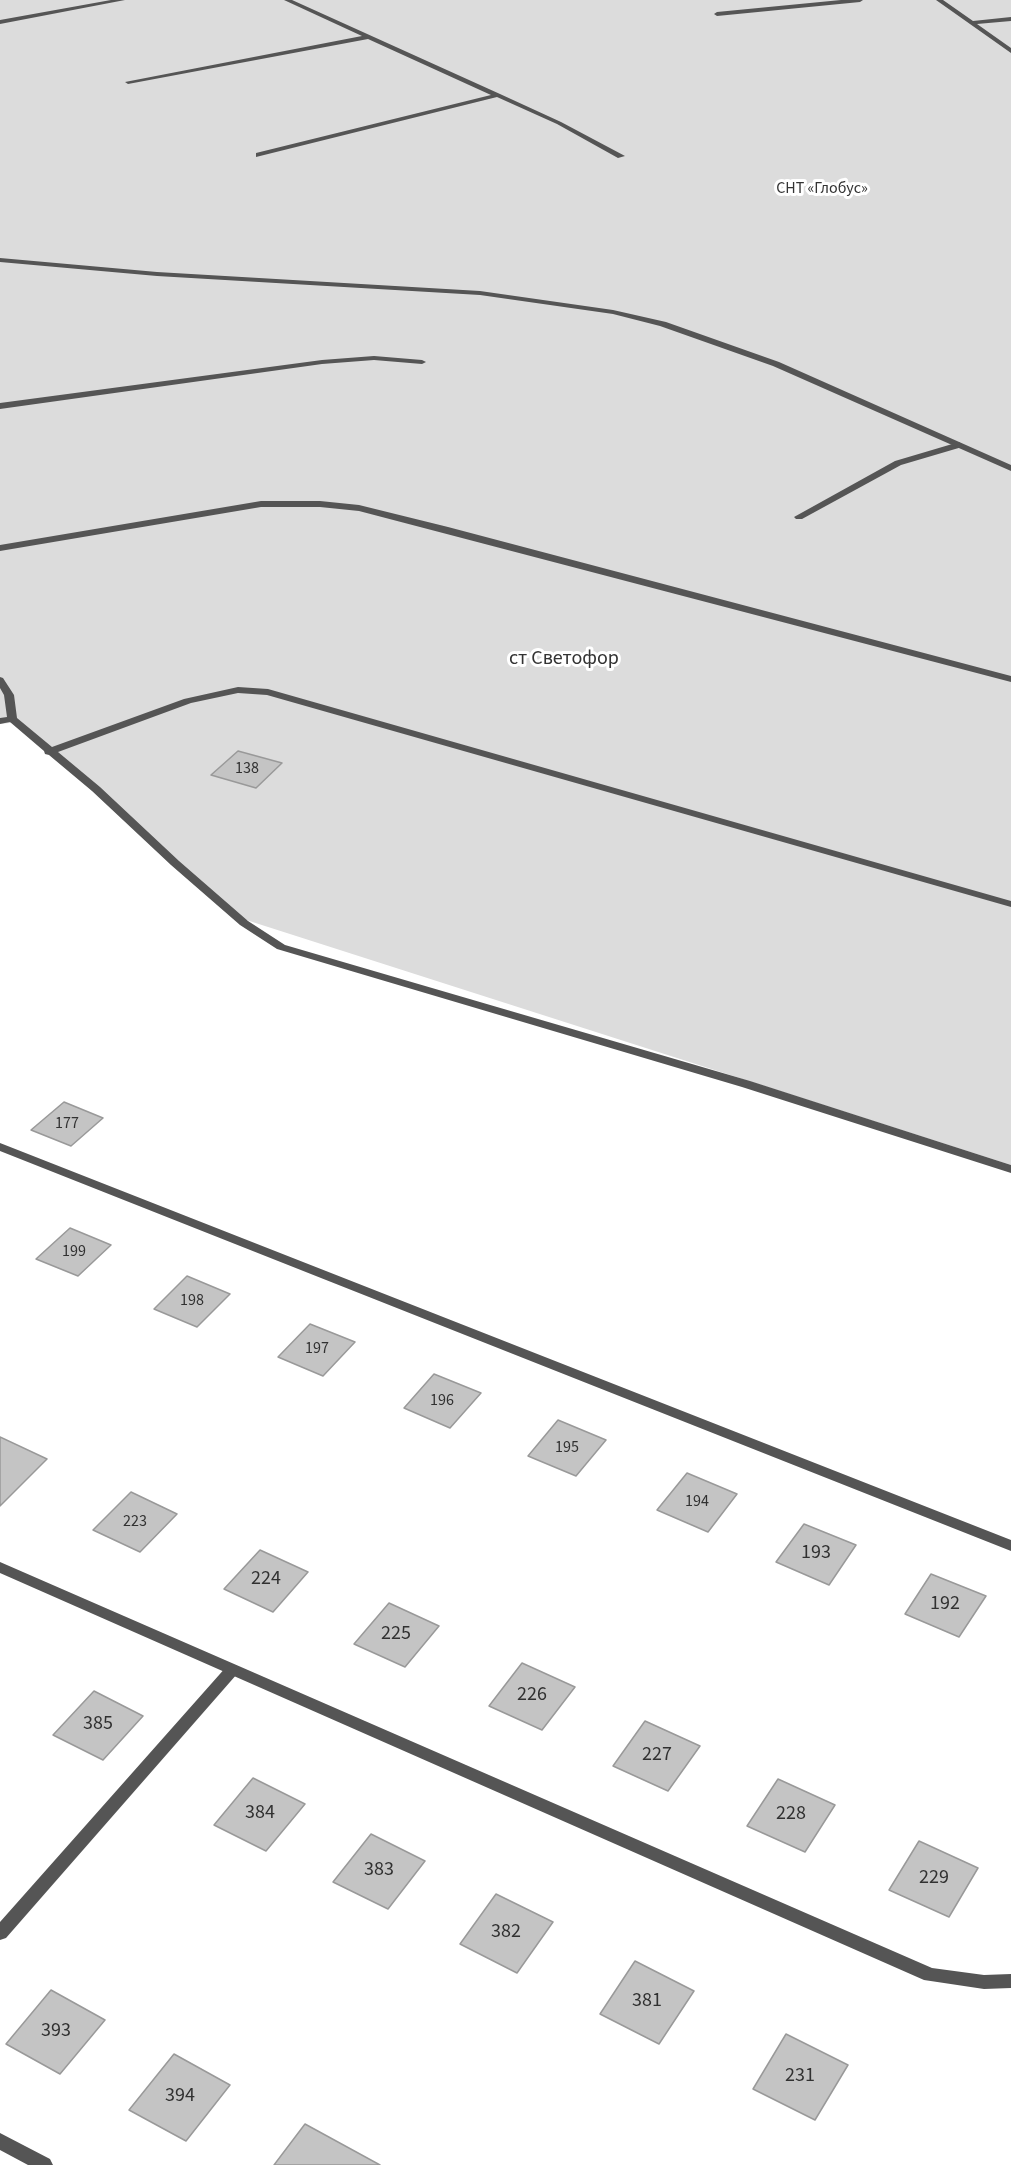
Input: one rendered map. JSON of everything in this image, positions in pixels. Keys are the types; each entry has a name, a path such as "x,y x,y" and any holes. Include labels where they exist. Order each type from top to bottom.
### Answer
{"street":[{"path":"0,22 122,0"},
{"path":"287,0 559,123 621,156"},
{"path":"717,14 861,0"},
{"path":"939,0 1011,51"},
{"path":"970,23 1011,19"},
{"path":"128,82 369,37"},
{"path":"259,155 498,95"},
{"path":"0,260 146,273 480,293 613,312 663,324 757,356 1011,468"},
{"path":"0,406 322,362 374,358 422,362"},
{"path":"799,517 898,464 959,445"},
{"path":"0,548 261,504 320,504 358,508 457,532 1011,679"},
{"path":"0,680 9,695 6,720 96,789 175,863 244,923 281,947 746,1084 1011,1169"},
{"path":"49,752 188,701 238,690 268,692 1011,904"},
{"path":"0,1147 1011,1546"},
{"path":"0,1567 232,1671 930,1976 984,1982 1011,1981"},
{"path":"0,1933 232,1671"},
{"path":"0,2140 44,2165"}],"green space":[{"name":"ст Светофор","path":"0,0 1011,0 1011,1165 240,918 19,722 0,724"}],"building":[{"path":"238,751 282,763 256,788 211,775"},
{"path":"64,1102 103,1118 71,1146 31,1130"},
{"path":"70,1228 111,1245 78,1276 36,1259"},
{"path":"187,1276 230,1294 197,1327 154,1309"},
{"path":"310,1324 355,1342 323,1376 278,1357"},
{"path":"434,1374 481,1393 450,1428 404,1408"},
{"path":"558,1420 606,1440 576,1476 528,1456"},
{"path":"0,1437 47,1459 0,1506"},
{"path":"687,1473 737,1494 708,1532 657,1510"},
{"path":"131,1492 177,1514 140,1552 93,1530"},
{"path":"804,1524 856,1545 829,1585 776,1562"},
{"path":"260,1550 308,1572 273,1612 224,1589"},
{"path":"931,1574 986,1596 959,1637 905,1614"},
{"path":"389,1603 439,1626 405,1667 354,1644"},
{"path":"522,1663 575,1687 542,1730 489,1706"},
{"path":"94,1691 143,1716 103,1760 53,1735"},
{"path":"645,1721 700,1746 668,1791 613,1766"},
{"path":"253,1778 305,1804 266,1851 214,1825"},
{"path":"778,1779 835,1805 805,1852 747,1826"},
{"path":"371,1834 425,1861 388,1909 333,1882"},
{"path":"919,1841 978,1868 949,1917 889,1890"},
{"path":"496,1894 553,1922 517,1973 460,1944"},
{"path":"635,1961 694,1991 659,2044 600,2014"},
{"path":"51,1990 105,2020 60,2074 6,2044"},
{"path":"786,2034 848,2065 815,2120 753,2089"},
{"path":"174,2054 230,2085 186,2141 129,2110"},
{"path":"305,2124 380,2165 274,2165"}],"park label":[{"name":"СНТ «Глобус»","path":"822,189"}]}
